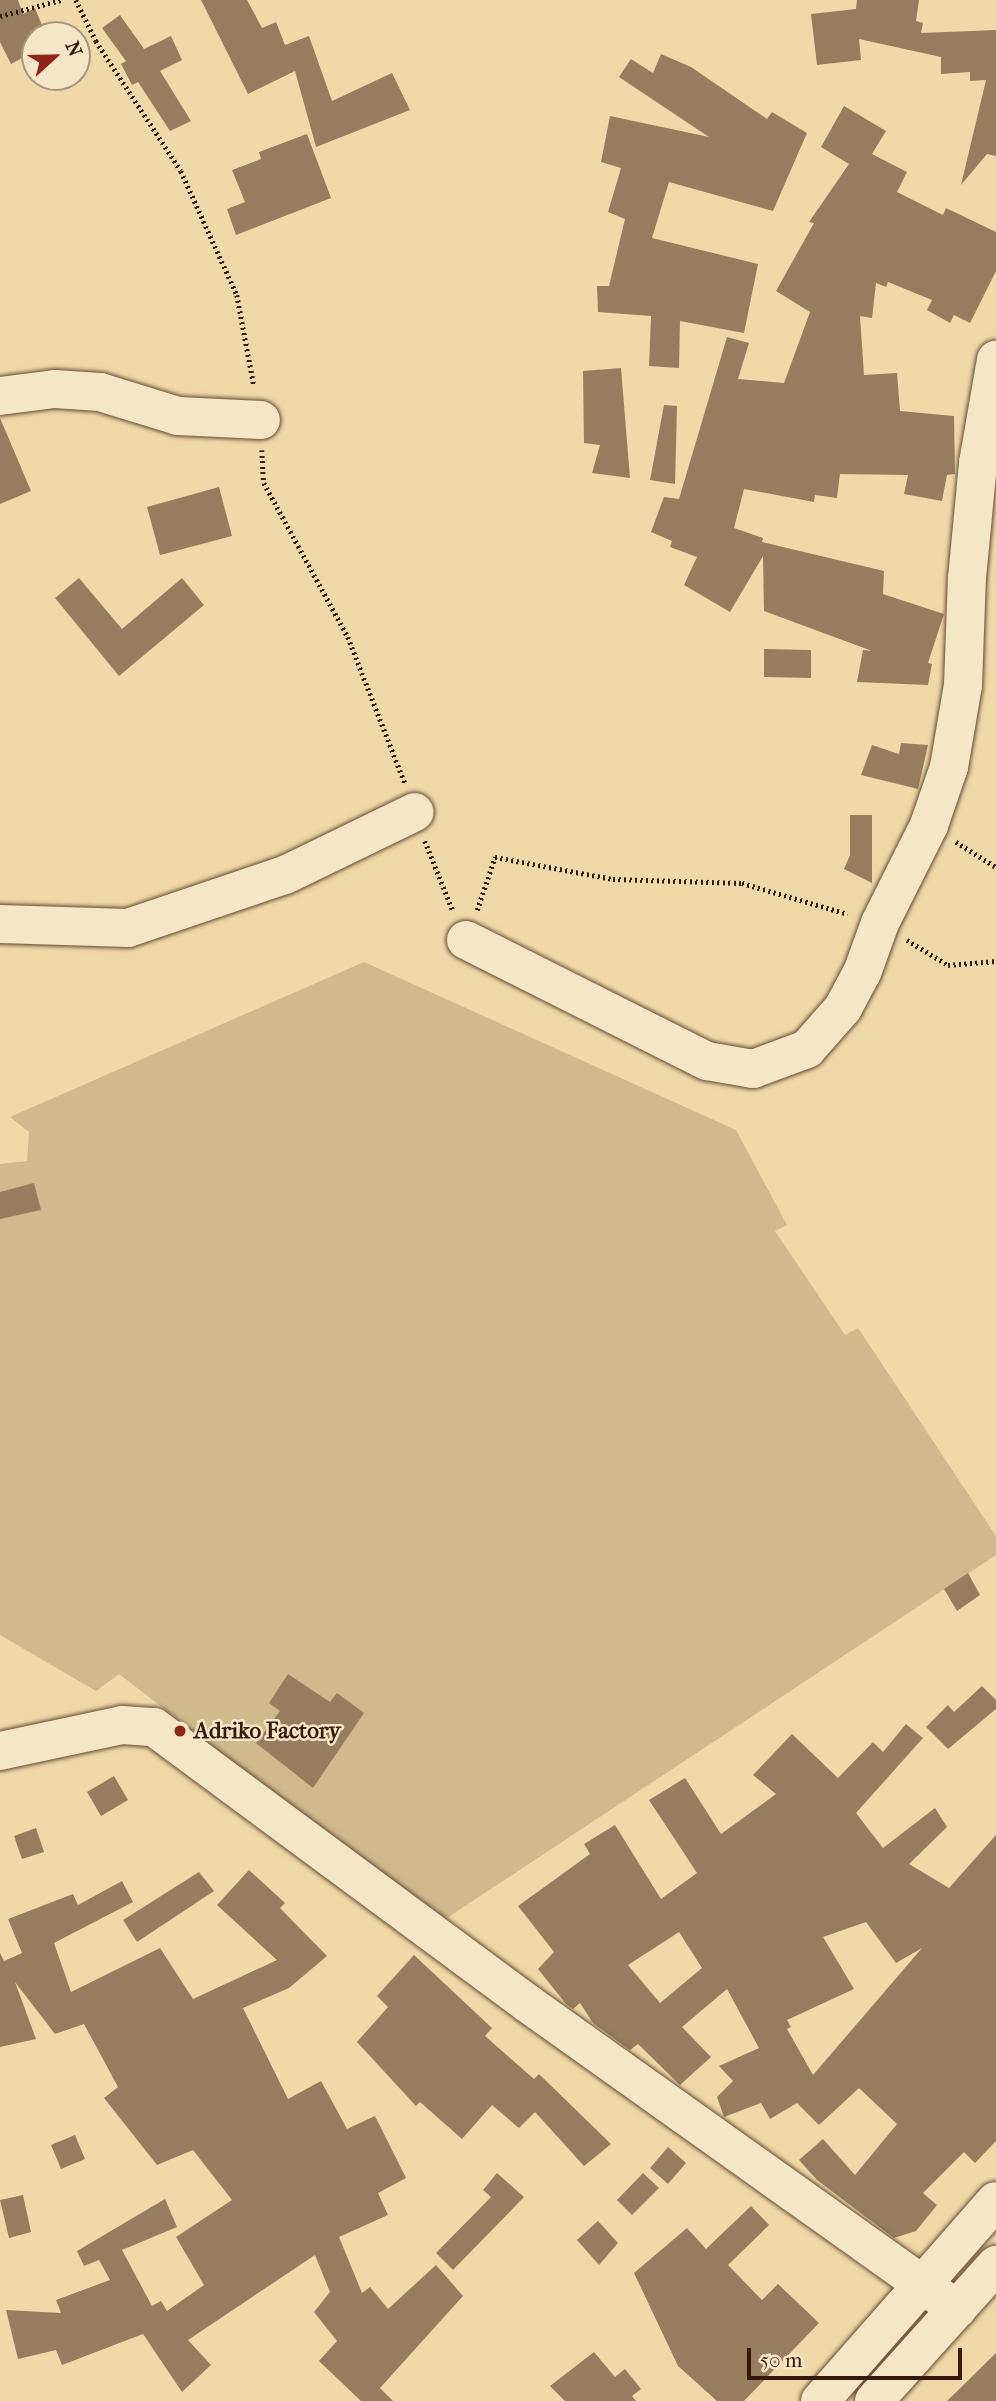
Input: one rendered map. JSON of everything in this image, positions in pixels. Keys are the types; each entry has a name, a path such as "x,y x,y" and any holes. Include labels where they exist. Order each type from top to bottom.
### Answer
{"street":[{"path":"466,940 707,1061 753,1069 807,1049 843,1008 880,923 929,825 949,767 963,685 967,578 978,463 996,360"},
{"path":"0,396 55,389 100,392 178,416 261,420"},
{"path":"0,924 128,928 285,875 415,812"},
{"path":"0,1751 122,1725 154,1727 957,2309"},
{"path":"820,2401 924,2287 996,2202"},
{"path":"874,2401 996,2265"}],"path":[{"path":"0,16 61,0"},
{"path":"76,0 96,41 181,171 237,295 261,420 264,483 348,637 466,940"},
{"path":"929,825 996,867"},
{"path":"466,940 495,857 613,879 741,883 880,923 948,965 996,961"}],"shaded area":[{"path":"364,962 736,1130 787,1225 775,1231 845,1335 858,1328 996,1536 996,1555 441,1922 119,1674 96,1691 0,1635 0,1164 27,1161 29,1132 10,1117"}],"building":[{"path":"0,0 18,0 23,14 35,8 40,21 21,21 21,59 11,64 0,42"},
{"path":"201,0 247,0 262,28 276,22 285,45 309,36 332,101 392,73 410,110 316,147 295,71 248,94"},
{"path":"857,0 919,0 916,21 923,23 921,33 996,30 996,156 987,154 961,185 986,80 970,81 970,72 941,74 941,57 859,39 861,60 817,65 811,14 856,9"},
{"path":"120,15 144,49 171,36 182,60 160,71 191,121 170,131 138,82 132,85 121,64 126,61 102,28"},
{"path":"661,54 691,67 767,119 772,112 807,133 773,211 669,182 652,238 758,264 744,333 680,321 679,368 649,366 651,316 598,312 597,286 609,286 625,219 608,212 621,168 601,162 610,116 709,137 619,77 631,59 653,73"},
{"path":"844,106 886,131 872,154 907,172 897,192 943,215 946,208 996,232 996,271 970,323 954,315 950,323 927,310 932,300 888,282 886,287 876,283 872,318 860,316 864,375 897,373 900,411 954,416 955,474 947,475 942,501 904,494 908,475 840,474 837,498 815,495 814,502 744,489 734,528 763,538 762,542 884,571 883,594 944,614 928,663 932,664 928,685 857,682 863,650 872,651 764,611 763,556 730,612 684,585 697,557 670,547 672,541 651,532 664,497 679,499 727,337 749,343 738,379 784,383 810,312 776,291 814,223 809,222 849,164 821,147"},
{"path":"307,134 331,198 236,235 227,209 245,202 232,170 261,159 259,152"},
{"path":"621,368 630,478 592,473 600,445 584,443 583,371"},
{"path":"664,405 677,406 675,484 650,480"},
{"path":"0,418 31,491 0,504"},
{"path":"219,487 232,536 160,555 147,507"},
{"path":"79,578 122,629 182,578 204,605 119,676 55,598"},
{"path":"764,649 811,650 811,678 764,677"},
{"path":"901,743 928,745 918,789 861,775 872,745 899,754"},
{"path":"850,815 872,815 872,883 844,869 850,855"},
{"path":"34,1183 41,1210 0,1219 0,1192"},
{"path":"968,1573 980,1595 957,1611 944,1589"},
{"path":"288,1674 330,1702 337,1693 364,1713 313,1788 256,1743 280,1711 269,1703"},
{"path":"982,1686 996,1700 996,1709 948,1749 926,1727 948,1705 954,1712"},
{"path":"906,1724 923,1738 856,1813 883,1848 935,1808 947,1827 909,1864 949,1888 996,1835 996,2141 975,2163 964,2152 923,2193 937,2205 916,2231 894,2238 817,2180 799,2160 823,2139 855,2175 897,2124 859,2088 819,2125 797,2103 770,2119 761,2103 724,2117 717,2097 733,2081 719,2066 759,2048 727,1989 682,2027 711,2057 680,2085 638,2044 630,2050 593,2023 580,2003 573,2009 566,2004 538,1969 554,1952 518,1906 590,1854 584,1844 615,1825 661,1899 697,1873 649,1800 685,1778 721,1834 776,1794 753,1775 792,1734 838,1778 873,1742 883,1752","holes":["866,1922 896,1963 922,1948 813,2075 787,2029 791,2027 787,2020 854,1989 823,1937","679,1932 702,1968 660,2003 628,1965"]},
{"path":"114,1776 128,1800 101,1816 87,1792"},
{"path":"36,1828 44,1852 22,1859 14,1836"},
{"path":"249,1870 285,1903 280,1908 327,1956 289,1988 243,2008 288,2099 321,2081 347,2129 375,2116 406,2178 378,2193 388,2215 339,2237 362,2293 370,2287 388,2309 436,2265 463,2296 380,2388 393,2401 361,2401 319,2361 337,2341 314,2312 330,2292 315,2255 188,2340 211,2365 182,2392 143,2334 62,2365 56,2350 18,2359 6,2310 61,2313 56,2300 110,2280 99,2260 84,2266 77,2251 165,2199 177,2227 122,2250 152,2306 161,2301 167,2311 204,2285 176,2237 232,2200 193,2150 157,2165 104,2098 118,2087 84,2024 55,2034 15,1982 36,2039 0,2047 0,1953 4,1961 22,1953 8,1919 73,1894 78,1905 122,1881 133,1902 54,1943 71,1992 160,1948 193,1999 277,1960 217,1905"},
{"path":"199,1872 214,1891 137,1942 123,1920"},
{"path":"414,1955 492,2028 485,2036 534,2079 539,2074 611,2144 584,2166 535,2112 519,2128 492,2105 462,2139 420,2102 416,2106 357,2042 388,2007 377,1996"},
{"path":"75,2135 85,2159 61,2169 51,2145"},
{"path":"668,2147 686,2163 668,2184 650,2168"},
{"path":"497,2173 524,2197 453,2270 436,2253 491,2197 483,2190"},
{"path":"643,2173 659,2188 632,2215 617,2200"},
{"path":"23,2195 31,2232 9,2238 0,2200"},
{"path":"751,2206 769,2225 728,2265 762,2300 778,2284 819,2323 744,2401 717,2401 678,2366 634,2273 687,2228 706,2249"},
{"path":"598,2221 618,2243 599,2265 577,2240"},
{"path":"594,2352 615,2377 625,2369 641,2389 632,2396 636,2401 565,2401 550,2386"},
{"path":"996,2353 996,2401 947,2401"}],"place":[{"name":"Adriko Factory","path":"180,1731"}]}
